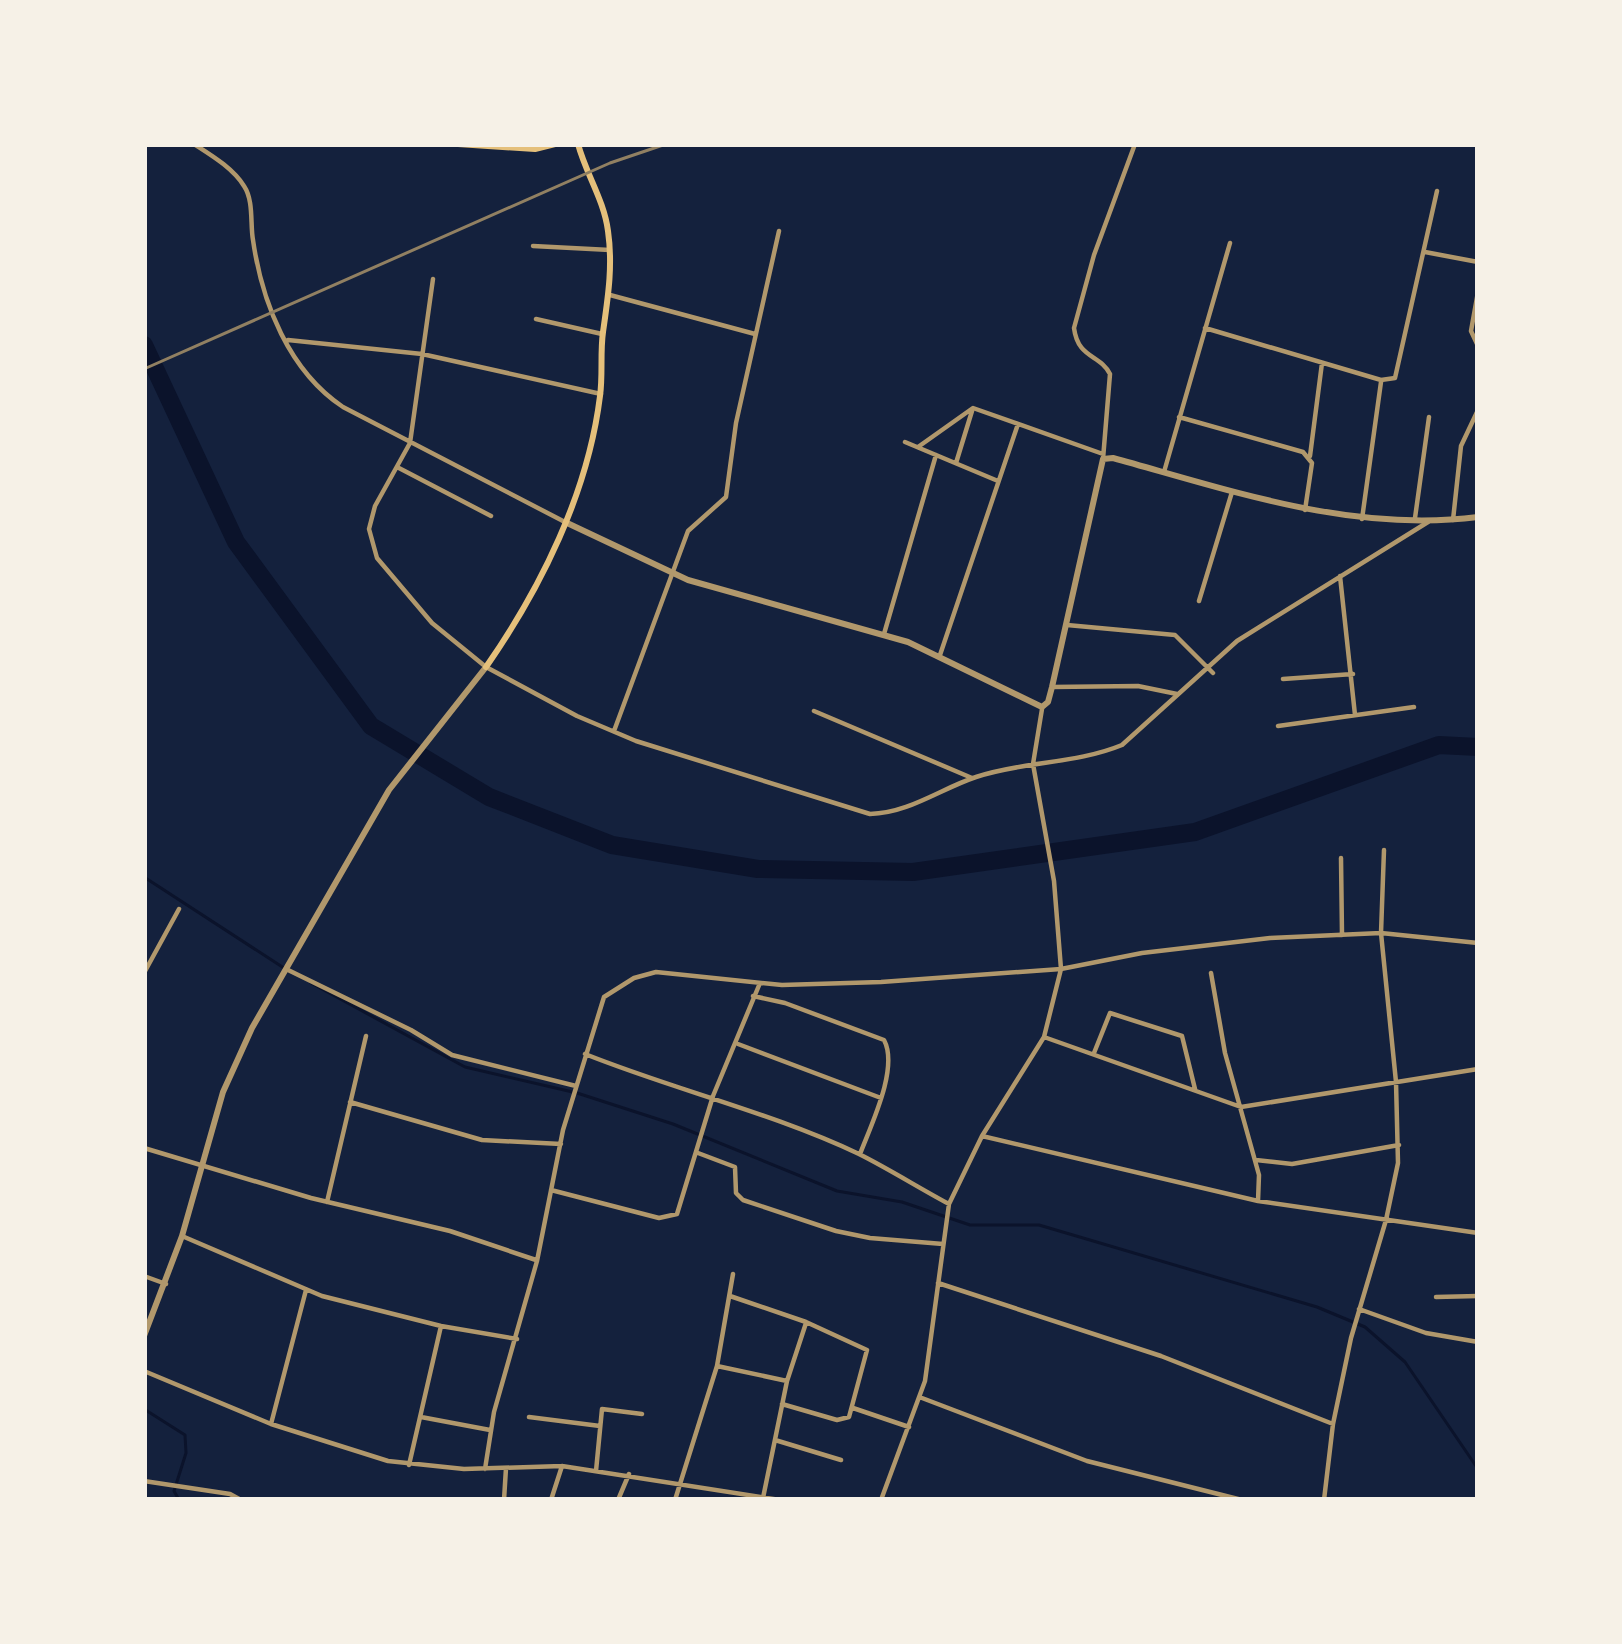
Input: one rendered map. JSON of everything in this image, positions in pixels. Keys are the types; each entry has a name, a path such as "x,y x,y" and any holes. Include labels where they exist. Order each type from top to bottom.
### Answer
{"main road":[{"path":"458,144 535,148 555,144"},
{"path":"486,667 539,583 566,522 601,394 610,250 601,200 586,174 578,144"}],"street":[{"path":"194,144 245,187 258,275 271,314 312,382 328,397 670,573 884,634 940,655 1042,707"},
{"path":"881,1500 921,1398 948,1207 982,1136 1044,1037 1061,969 1048,840 1034,764 1042,707 1052,687 1103,457 1110,374 1105,365 1086,355 1074,328 1094,255 1135,144"},
{"path":"1205,328 1381,380 1395,378 1437,191"},
{"path":"614,731 688,531 726,497 736,422 779,231"},
{"path":"1164,472 1230,243"},
{"path":"533,246 610,250"},
{"path":"1424,252 1478,262"},
{"path":"433,279 410,443 375,506 369,529 377,558 432,623 486,667 577,716 871,814 894,814 972,778 1103,753 1122,745 1237,641 1427,522"},
{"path":"1478,292 1471,331 1478,346"},
{"path":"610,295 758,334"},
{"path":"536,319 602,334"},
{"path":"285,340 422,354 601,394"},
{"path":"1305,510 1322,363"},
{"path":"1362,519 1381,380"},
{"path":"974,408 1103,457 1305,510 1427,522 1478,517"},
{"path":"918,447 974,408"},
{"path":"956,463 974,408"},
{"path":"1453,520 1461,446 1478,410"},
{"path":"1180,417 1310,456"},
{"path":"1415,521 1429,417"},
{"path":"940,655 1018,424"},
{"path":"905,442 998,481"},
{"path":"884,634 936,455"},
{"path":"397,466 490,515"},
{"path":"1199,601 1232,492"},
{"path":"1340,576 1355,715"},
{"path":"1066,624 1175,635 1210,670"},
{"path":"144,1336 182,1236 224,1092 252,1028 389,790 486,667"},
{"path":"1283,679 1353,674"},
{"path":"1052,687 1138,686 1180,695"},
{"path":"1278,726 1414,706"},
{"path":"814,711 972,778"},
{"path":"1324,1500 1333,1424 1351,1338 1386,1220 1399,1145 1381,933 1384,850"},
{"path":"1341,858 1342,934"},
{"path":"144,973 178,909"},
{"path":"485,1469 490,1430 537,1261 584,1054 604,997 634,978 656,972 760,982 881,982 1061,969 1142,953 1342,934 1478,943"},
{"path":"286,969 452,1054 577,1083"},
{"path":"1211,973 1226,1053 1256,1160 1258,1201"},
{"path":"551,1190 670,1218 682,1207 713,1096 760,982"},
{"path":"753,995 884,1040 890,1055 860,1154"},
{"path":"1093,1055 1110,1013 1172,1031 1186,1043 1196,1089"},
{"path":"327,1202 366,1036"},
{"path":"1044,1037 1241,1107 1478,1069"},
{"path":"738,1043 881,1097"},
{"path":"584,1054 645,1078 713,1096 860,1154 948,1207"},
{"path":"350,1102 482,1140 561,1144"},
{"path":"982,1136 1258,1201 1478,1233"},
{"path":"1256,1160 1292,1165 1399,1145"},
{"path":"144,1148 327,1202 450,1231 537,1261"},
{"path":"698,1149 735,1167 736,1193 743,1200 853,1235 943,1240"},
{"path":"182,1236 306,1289 441,1326 517,1339"},
{"path":"675,1500 717,1366 733,1274"},
{"path":"144,1276 166,1284"},
{"path":"938,1283 1161,1356 1333,1424"},
{"path":"271,1424 306,1289"},
{"path":"730,1296 806,1322 867,1350 849,1417 837,1420 782,1404"},
{"path":"1436,1298 1478,1296"},
{"path":"1358,1312 1426,1333 1478,1342"},
{"path":"763,1498 787,1381 806,1322"},
{"path":"409,1465 441,1326"},
{"path":"717,1366 787,1381"},
{"path":"144,1371 271,1424 409,1465 562,1466 780,1500"},
{"path":"921,1398 1088,1461 1241,1500"},
{"path":"596,1471 605,1408 642,1414"},
{"path":"853,1408 909,1427"},
{"path":"421,1417 490,1430"},
{"path":"529,1417 600,1426"},
{"path":"775,1440 842,1460"},
{"path":"550,1500 562,1466"},
{"path":"504,1500 506,1468"},
{"path":"618,1500 629,1474"},
{"path":"144,1481 230,1494 241,1500"}],"waterway":[{"path":"144,345 236,542 371,726 489,797 612,845 758,869 913,872 1195,832 1439,745 1478,747"},
{"path":"144,877 287,970"},
{"path":"311,983 465,1067 577,1093 673,1124 837,1191 902,1202 970,1225 1039,1225 1317,1307 1365,1327 1405,1362 1478,1469"},
{"path":"144,1409 185,1435 186,1453 174,1491 179,1500"}],"railway":[{"path":"144,369 610,163 666,144"}]}
